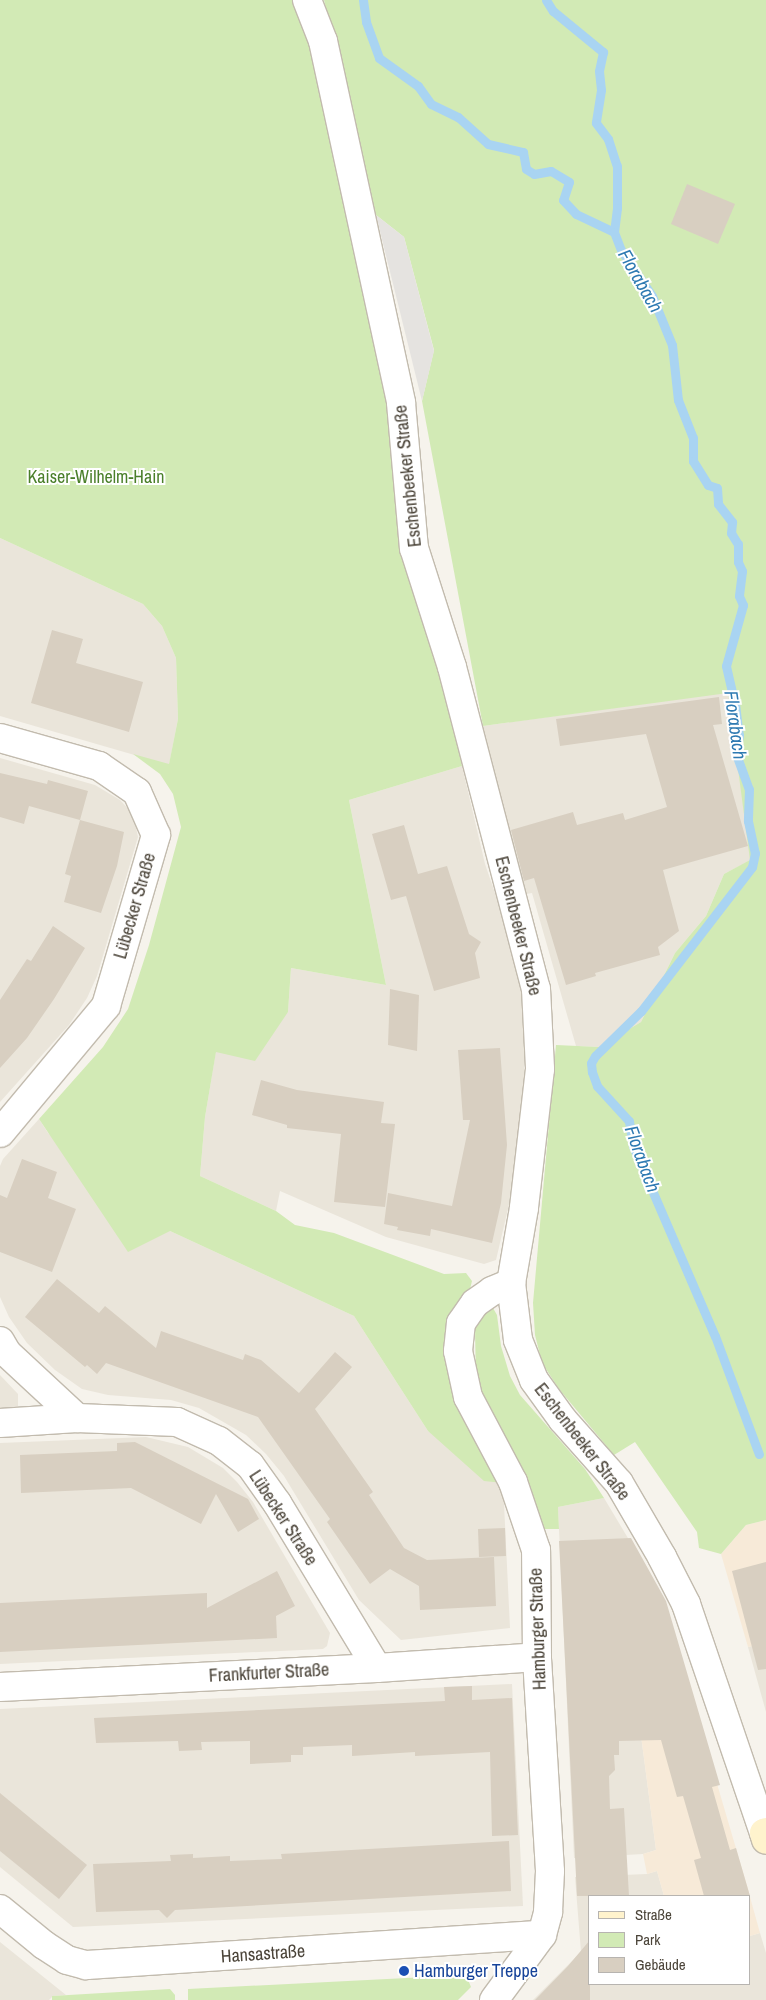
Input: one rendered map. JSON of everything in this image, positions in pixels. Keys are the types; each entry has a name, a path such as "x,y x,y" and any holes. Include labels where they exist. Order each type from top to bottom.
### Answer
{"street":[{"name":"Eschenbeeker Straße","path":"307,0 323,42 399,394 414,548 452,667 536,989 540,1069 524,1208 511,1283 518,1340 534,1380 563,1420 618,1483 662,1557 686,1604 765,1835"},
{"name":"Lübecker Straße","path":"0,738 99,766 137,792 156,835 106,1006 0,1133"},
{"name":"Hamburger Straße","path":"494,2000 542,1935 548,1912 550,1871 537,1657 536,1550 513,1482 468,1397 458,1351 461,1323 475,1303 511,1283"},
{"path":"0,1342 7,1353 76,1418"},
{"name":"Lübecker Straße","path":"0,1423 76,1418 177,1422 218,1441 250,1466 277,1503 377,1668"},
{"name":"Frankfurter Straße","path":"0,1687 377,1668 537,1657"},
{"name":"Hansastraße","path":"0,1910 44,1945 67,1960 86,1964 542,1935"}],"shaded area":[{"path":"376,215 404,237 434,351 422,401"},
{"path":"0,538 143,604 162,626 176,658 178,719 169,765 0,716"},
{"path":"728,692 751,860 724,874 706,916 675,953 641,1022 599,1047 576,1046 532,893 526,894 483,726"},
{"path":"0,758 95,785 120,800 133,814 138,837 97,976 87,998 69,1025 0,1102"},
{"path":"462,766 485,864 526,991 523,1121 511,1196 496,1260 484,1264 386,1237 280,1191 276,1211 200,1176 205,1117 216,1051 288,1012 291,968 386,985 349,800"},
{"path":"39,1119 48,1133 170,1231 354,1316 428,1431 503,1483 510,1628 401,1640 359,1600 284,1476 266,1454 246,1435 199,1408 171,1400 108,1395 82,1389 55,1370 27,1343 9,1317 0,1297 0,1166 3,1159"},
{"path":"0,1375 18,1394 18,1406 0,1410"},
{"path":"146,1437 188,1447 223,1468 237,1482 253,1502 330,1633 327,1646 323,1649 0,1664 0,1443"},
{"path":"604,1498 665,1600 634,1682 656,1850 643,1854 574,1858 558,1507"},
{"path":"766,1520 766,1643 748,1647 721,1554 746,1525"},
{"path":"766,1643 766,1712 748,1647"},
{"path":"683,1668 750,1895 664,1895 657,1871 647,1874 643,1854 656,1850 634,1682"},
{"path":"512,1684 523,1906 73,1927 0,1867 0,1709"},
{"path":"657,1871 664,1895 588,1895 588,1985 751,1985 751,1936 760,1933 766,1953 766,2000 533,2000 581,1952 575,1877 647,1874"},
{"path":"751,1901 760,1933 751,1936"},
{"path":"0,1942 66,1995 53,1996 49,2000 0,2000"}],"green space":[{"name":"Kaiser-Wilhelm-Hain","path":"0,0 299,0 319,60 390,397 403,548 422,620 449,702 462,766 349,800 386,985 291,968 288,1012 255,1061 216,1052 205,1117 200,1176 276,1211 295,1225 334,1233 444,1274 466,1273 472,1281 470,1289 456,1308 503,1483 484,1481 428,1431 354,1316 170,1231 128,1252 39,1119 103,1047 128,1009 149,945 181,827 173,794 160,774 133,754 169,764 178,719 176,658 162,626 143,604 0,538"},
{"path":"324,0 766,0 766,1520 746,1525 721,1554 699,1548 697,1532 635,1442 614,1455 559,1389 542,1363 535,1335 533,1303 556,1045 599,1047 641,1022 675,953 706,916 724,874 750,860 728,693 483,726 422,401 434,350 404,237 376,215"},
{"path":"487,1306 493,1308 497,1315 501,1346 510,1376 520,1395 585,1469 604,1498 558,1507 559,1529 543,1529 491,1424 476,1380 475,1330 481,1310"},
{"path":"466,1975 471,1987 458,2000 188,2000 188,1989"},
{"path":"170,1989 175,1995 175,2000 52,2000 52,1996"}],"building":[{"path":"687,184 735,204 718,244 671,224"},
{"path":"52,630 83,639 76,663 143,682 129,732 31,703"},
{"path":"719,697 722,724 713,725 748,846 663,870 679,931 658,947 660,955 595,973 596,976 566,985 534,878 524,881 511,830 573,812 577,825 623,813 625,820 667,807 646,734 560,746 556,719"},
{"path":"0,773 47,784 48,780 88,791 80,820 29,806 24,824 0,817"},
{"path":"80,820 124,832 117,866 101,913 64,902 71,876 65,874"},
{"path":"404,825 418,874 447,866 469,934 481,942 475,953 480,978 434,991 406,896 391,900 372,834"},
{"path":"53,926 85,948 54,999 27,1038 0,1068 0,1000 27,959 31,961"},
{"path":"390,989 419,995 417,1051 388,1045"},
{"path":"500,1048 507,1145 501,1203 492,1243 431,1229 430,1236 397,1230 398,1227 384,1224 388,1193 452,1206 470,1120 463,1120 458,1050"},
{"path":"261,1080 297,1090 384,1102 381,1123 395,1124 385,1207 334,1202 341,1134 287,1128 287,1125 252,1115"},
{"path":"22,1159 57,1172 48,1198 76,1209 52,1272 0,1252 0,1195 7,1198"},
{"path":"57,1279 99,1313 105,1306 156,1348 161,1331 243,1360 245,1354 261,1360 299,1393 335,1352 352,1367 315,1409 373,1492 369,1495 404,1548 427,1560 494,1557 496,1606 420,1610 419,1586 390,1569 370,1584 327,1522 330,1519 258,1417 106,1363 97,1374 87,1365 85,1367 25,1317"},
{"path":"135,1442 248,1499 259,1519 238,1532 216,1494 201,1524 131,1488 21,1493 20,1455 117,1451 117,1443"},
{"path":"505,1528 506,1556 479,1557 478,1529"},
{"path":"631,1538 666,1601 720,1785 712,1787 730,1850 736,1848 750,1895 704,1895 694,1860 701,1858 683,1796 677,1797 661,1740 619,1741 619,1755 614,1755 615,1770 609,1776 610,1809 624,1808 629,1895 577,1896 559,1541"},
{"path":"766,1562 766,1669 758,1670 732,1571"},
{"path":"277,1571 295,1606 276,1616 277,1638 0,1652 0,1603 207,1593 207,1608"},
{"path":"472,1686 472,1700 512,1698 518,1835 492,1836 490,1752 415,1756 415,1752 352,1756 352,1745 303,1747 303,1755 291,1755 291,1762 250,1764 250,1741 201,1742 202,1750 179,1751 178,1741 96,1743 94,1718 445,1701 444,1687"},
{"path":"0,1793 87,1865 59,1899 0,1851"},
{"path":"509,1841 511,1891 175,1910 167,1918 159,1910 96,1912 93,1864 171,1861 170,1855 193,1854 193,1858 230,1856 230,1861 282,1859 281,1854"},
{"path":"588,1942 590,2000 535,2000"}],"waterway":[{"path":"363,0 366,22 379,58 418,86 431,104 458,117 488,144 523,152 526,169 534,174 551,171 569,182 563,200 576,214 614,232"},
{"name":"Florabach","path":"546,0 553,11 603,52 599,71 601,90 596,123 608,139 617,166 617,208 614,232 621,250 652,296 672,345 678,400 693,438 693,461 708,485 717,488 718,504 732,522 731,533 738,544 738,562 742,571 739,596 743,605 726,666 735,704 739,735 736,754 749,789 748,821 755,853 752,867 641,1011 595,1056 591,1063 597,1086 629,1121 633,1146 715,1336 759,1454"}],"place":[{"name":"Hamburger Treppe","path":"404,1971"}]}
